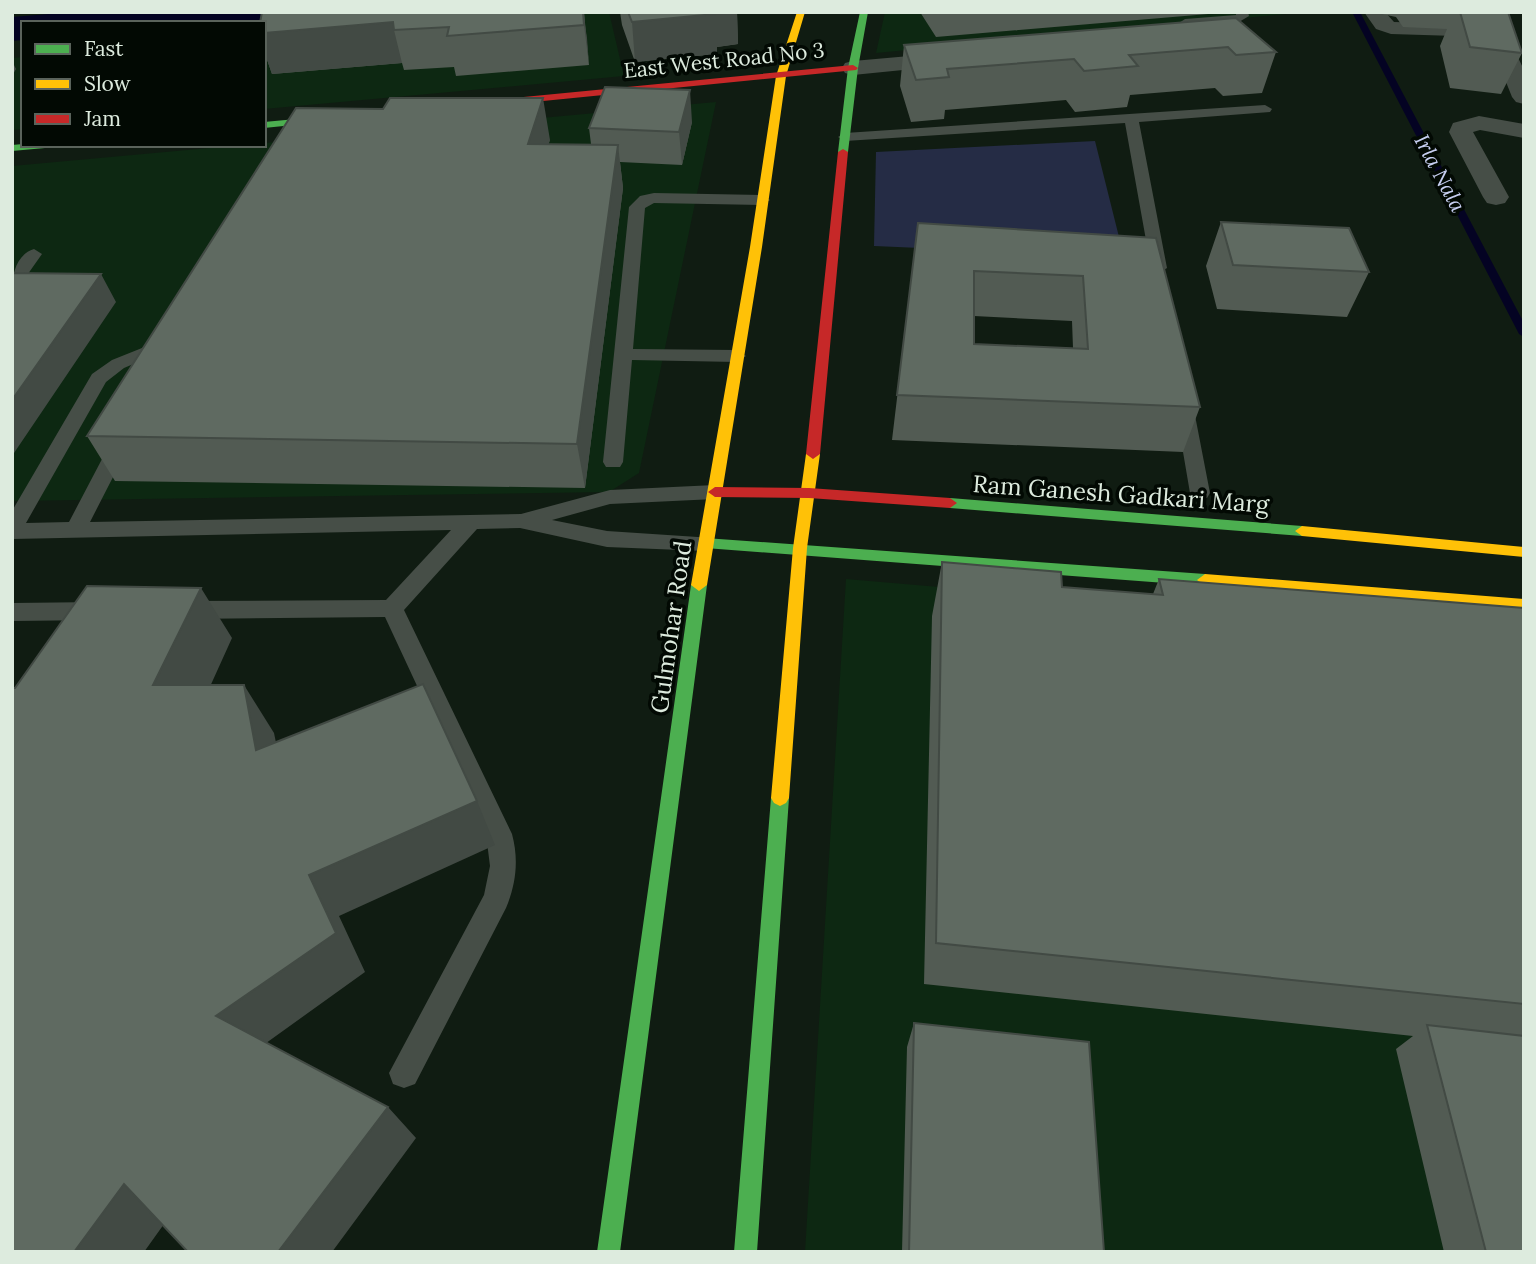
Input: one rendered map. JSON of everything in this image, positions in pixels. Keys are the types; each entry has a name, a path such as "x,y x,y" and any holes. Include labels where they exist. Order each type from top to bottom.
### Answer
{"main road":[{"name":"Gulmohar Road","path":"608,1252 705,543 781,76 801,12"},
{"path":"745,1252 800,548 809,493 853,68 864,12"},
{"name":"East West Road No 3","path":"482,104 853,68"},
{"path":"266,125 359,116"},
{"name":"Ram Ganesh Gadkari Marg","path":"715,492 809,493 1205,522 1524,552"},
{"path":"705,543 800,548 1524,605"}],"street":[{"path":"1374,12 1382,24 1391,28 1492,22 1523,90"},
{"path":"1167,32 1256,31"},
{"path":"853,68 976,57"},
{"path":"1496,197 1461,132 1462,128 1479,123 1524,131"}],"lane":[{"path":"1167,32 1239,18 1243,16 1242,12"},
{"path":"845,137 1132,120 1265,109"},
{"path":"1132,120 1161,280"},
{"path":"612,462 637,207 640,203 661,197 762,200"},
{"path":"12,284 34,254"},
{"path":"184,331 177,338 118,364 99,378 12,530 520,521 607,540 705,543"},
{"path":"622,354 737,356"},
{"path":"1181,387 1200,493"},
{"path":"75,530 130,423"},
{"path":"520,521 610,497 715,492"},
{"path":"161,610 392,608 471,522"},
{"path":"392,608 499,834 504,850 503,878 496,899 404,1073"},
{"path":"12,612 121,611"}],"shaded area":[{"path":"73,12 398,12 266,22 21,21 21,40 12,41 12,17"},
{"path":"609,12 624,76 266,109 266,41"},
{"path":"885,12 1306,12 876,53"},
{"path":"21,57 21,129 12,130 12,58"},
{"path":"716,102 639,473 609,492 12,501 12,166 221,147 266,147 266,143"},
{"path":"1095,141 1124,257 874,246 876,152"},
{"path":"846,579 1524,637 1524,1252 805,1252"}],"building":[{"path":"262,12 583,12 584,25 447,36 449,27 394,30 393,22 266,33 266,21 260,21"},
{"path":"628,12 715,12 715,14 632,22"},
{"path":"1460,12 1508,12 1522,53 1470,47"},
{"path":"1236,18 1276,52 1236,55 1228,47 1129,55 1138,66 1084,71 1074,59 947,69 949,77 916,80 904,45"},
{"path":"605,87 690,90 679,132 589,128"},
{"path":"390,98 543,98 528,144 618,145 577,444 87,436 296,108 383,109"},
{"path":"1221,222 1349,228 1369,272 1233,265"},
{"path":"918,223 1156,238 1200,407 897,395","holes":["974,271 1083,276 1088,349 974,344"]},
{"path":"12,273 101,274 12,400"},
{"path":"942,562 1061,572 1062,587 1163,595 1159,579 1524,608 1524,1004 936,943"},
{"path":"87,586 201,588 153,685 244,685 256,750 423,684 477,801 309,875 336,933 216,1016 388,1107 278,1252 188,1252 124,1184 74,1252 12,1252 12,688 15,688"},
{"path":"914,1023 1089,1042 1104,1252 909,1252"},
{"path":"1427,1025 1524,1036 1524,1252 1486,1252"}],"waterway":[{"name":"Irla Nala","path":"1356,12 1524,334"}],"traffic: fast":[{"path":"843,152 853,68 864,12"},
{"path":"266,125 339,118"},
{"path":"12,148 23,147"},
{"path":"950,503 1302,531"},
{"path":"705,543 1205,580"},
{"path":"608,1252 699,585"},
{"path":"745,1252 780,798"}],"traffic: slow":[{"path":"699,585 756,247 781,76 801,12"},
{"path":"780,798 800,548 813,454"},
{"path":"1302,531 1524,552"},
{"path":"1205,580 1524,605"}],"traffic: jam":[{"path":"493,103 853,68"},
{"path":"813,454 843,152"},
{"path":"715,492 809,493 950,503"}]}
